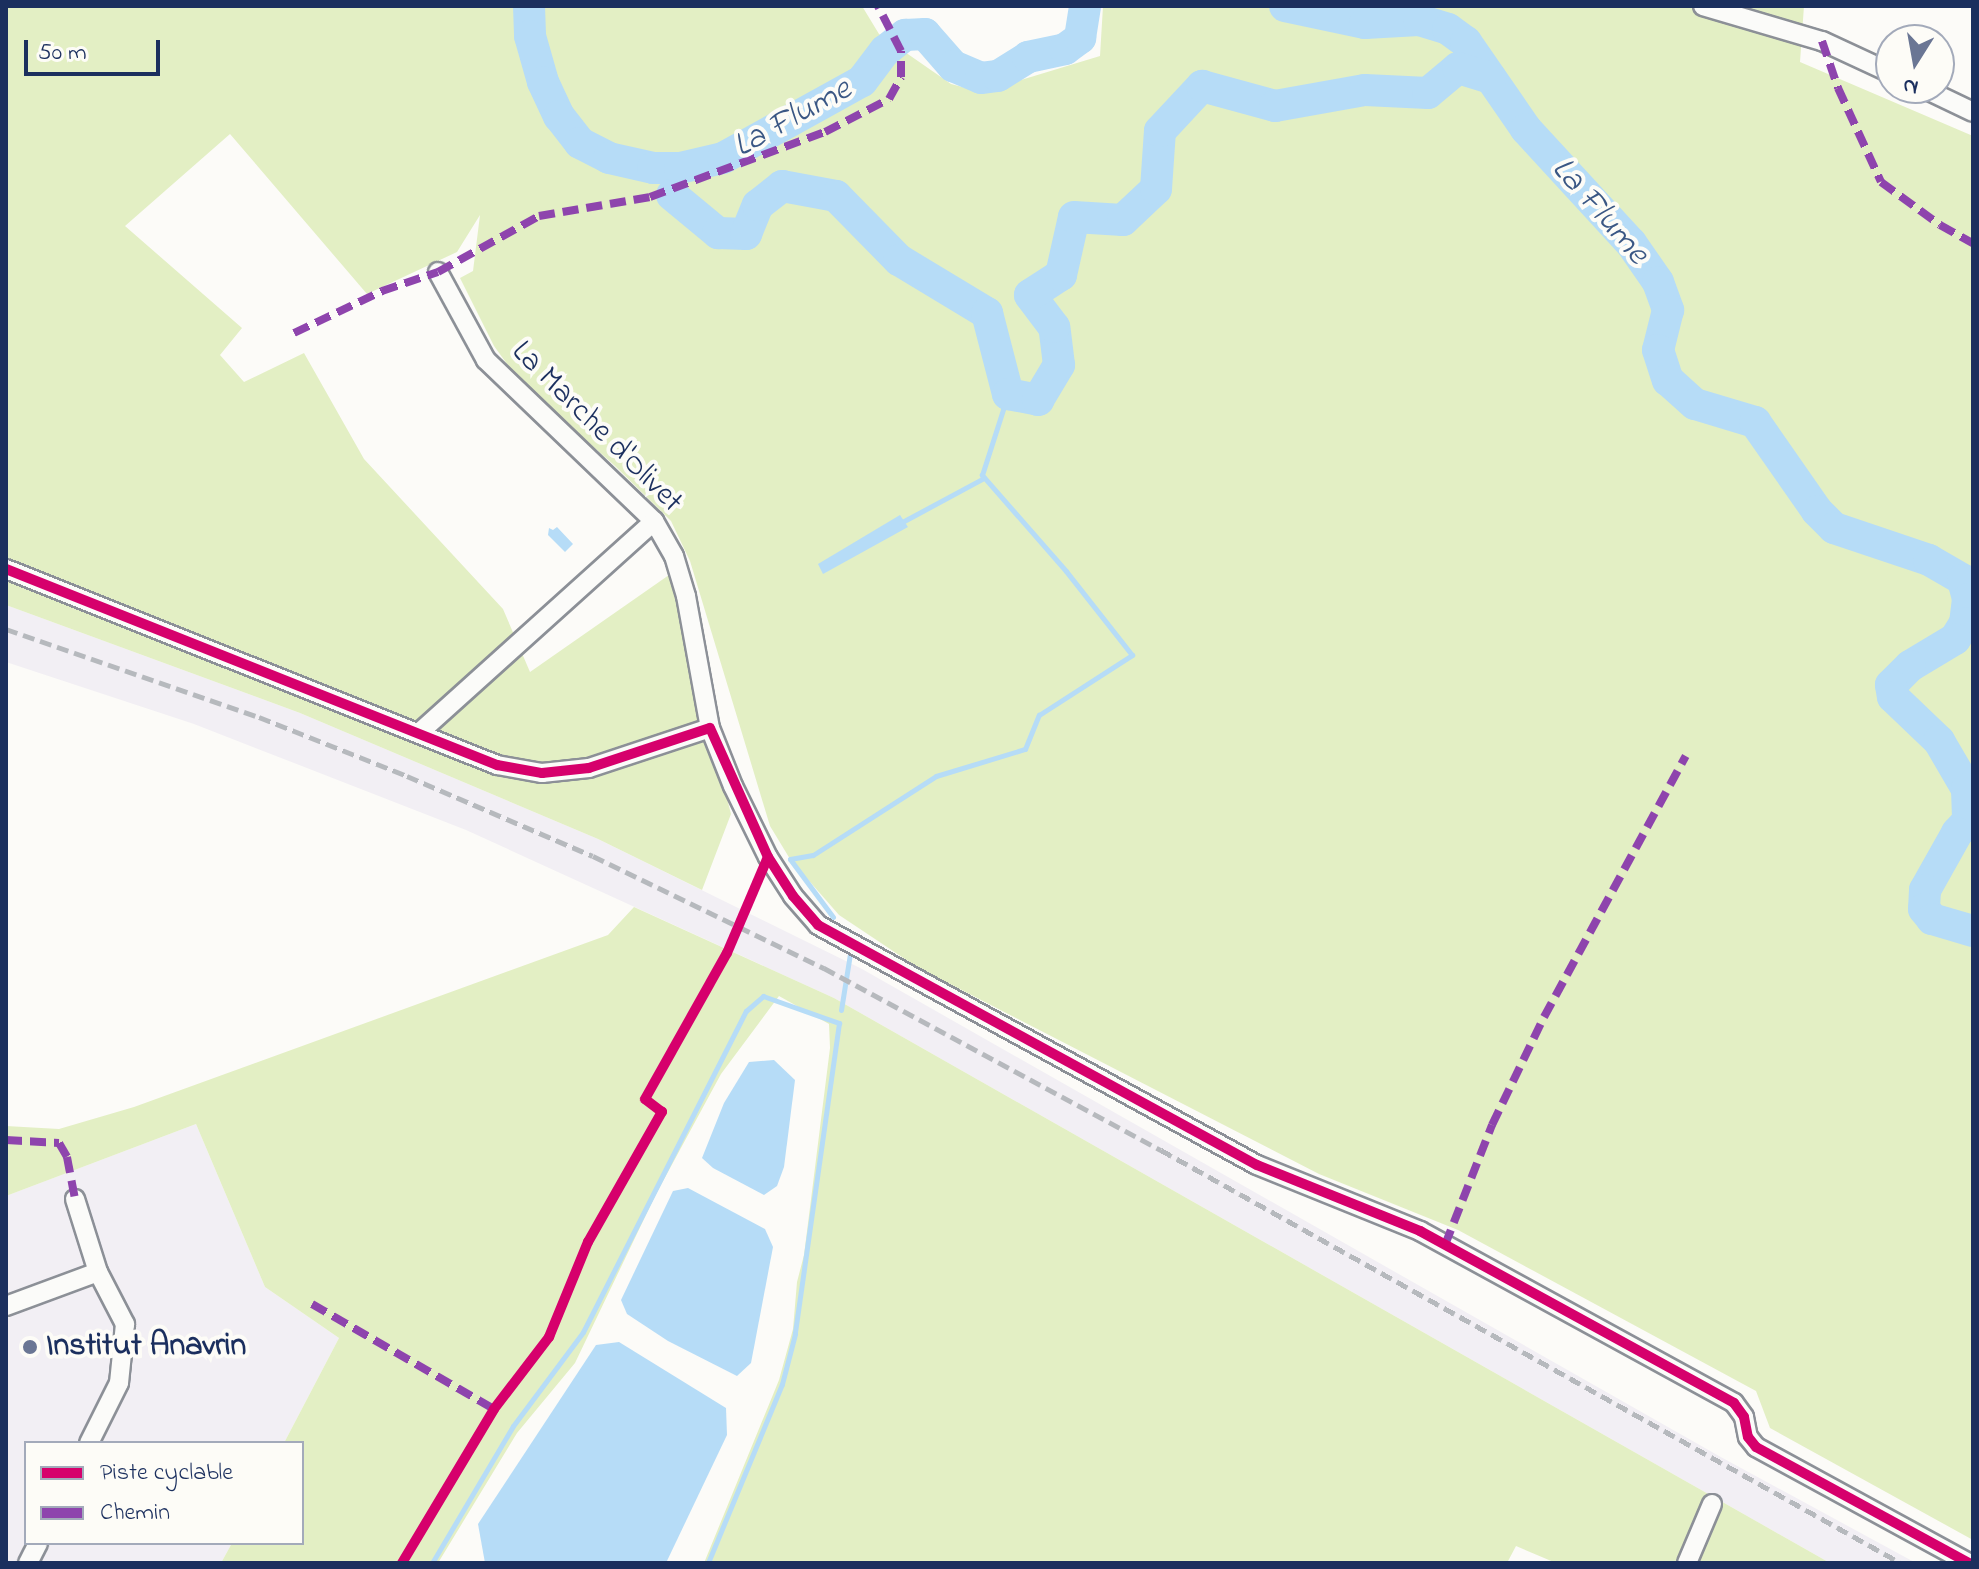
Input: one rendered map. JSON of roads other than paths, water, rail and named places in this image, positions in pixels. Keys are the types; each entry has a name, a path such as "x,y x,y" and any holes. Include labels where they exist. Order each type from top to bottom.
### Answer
{"street":[{"path":"1703,6 1822,41 1875,66"},
{"name":"La Marche d'Olivet","path":"438,272 486,360 654,521 674,556 686,596 710,728 768,857 793,896 818,925 1257,1165 1420,1231 1734,1403 1744,1417 1748,1437 1756,1447 1969,1563"},
{"path":"420,732 654,521"},
{"path":"6,569 497,765 542,773 589,768 710,728"},
{"path":"75,1199 98,1272 125,1324 119,1383 90,1441"},
{"path":"6,1306 98,1272"},
{"path":"1687,1563 1712,1504"},
{"path":"28,1563 37,1545"}],"water":[{"path":"900,515 908,527 823,574 818,564"},
{"path":"557,527 573,544 565,552 548,535 549,528 553,530"},
{"path":"774,1060 795,1080 784,1167 777,1186 764,1195 713,1168 702,1158 724,1103 749,1062"},
{"path":"688,1188 765,1229 773,1247 751,1363 737,1376 668,1341 627,1314 621,1300 673,1191"},
{"path":"619,1342 726,1408 727,1435 666,1563 485,1563 478,1524 596,1345"}],"waterway":[{"name":"La Flume","path":"529,6 530,36 543,82 559,116 580,143 609,158 653,168 680,168 723,158 862,81 885,51 905,35 925,34 953,66 981,78 998,76 1028,57 1065,49 1080,38 1085,6"},
{"name":"La Flume","path":"1285,6 1365,23 1419,20 1448,29 1466,42 1526,129 1631,243 1658,282 1668,310 1658,350 1668,380 1695,404 1755,422 1817,511 1834,528 1929,560 1963,580 1968,599 1965,623 1955,639 1910,666 1891,685 1893,697 1939,741 1967,789 1968,821 1957,833 1925,890 1924,909 1932,919 1973,931"},
{"path":"672,195 718,233 746,234 758,205 782,186 836,196 899,260 987,313 1008,394 1038,400 1059,365 1054,327 1030,295 1061,275 1074,217 1123,220 1156,189 1160,131 1202,86 1275,106 1365,90 1428,93 1458,68 1491,78"},
{"path":"833,917 790,859 813,855 936,776 1025,749 1039,715 1132,655 1066,571 982,475 1008,394"},
{"path":"904,521 984,478"},
{"path":"841,1010 850,954"},
{"path":"432,1563 513,1426 583,1332 746,1011 763,996 839,1023 795,1334 782,1384 708,1563"}],"railway":[{"path":"6,629 259,717 407,776 593,856 824,968 1161,1150 1901,1563"}],"place":[{"name":"Institut Anavrin","path":"30,1347"}]}
